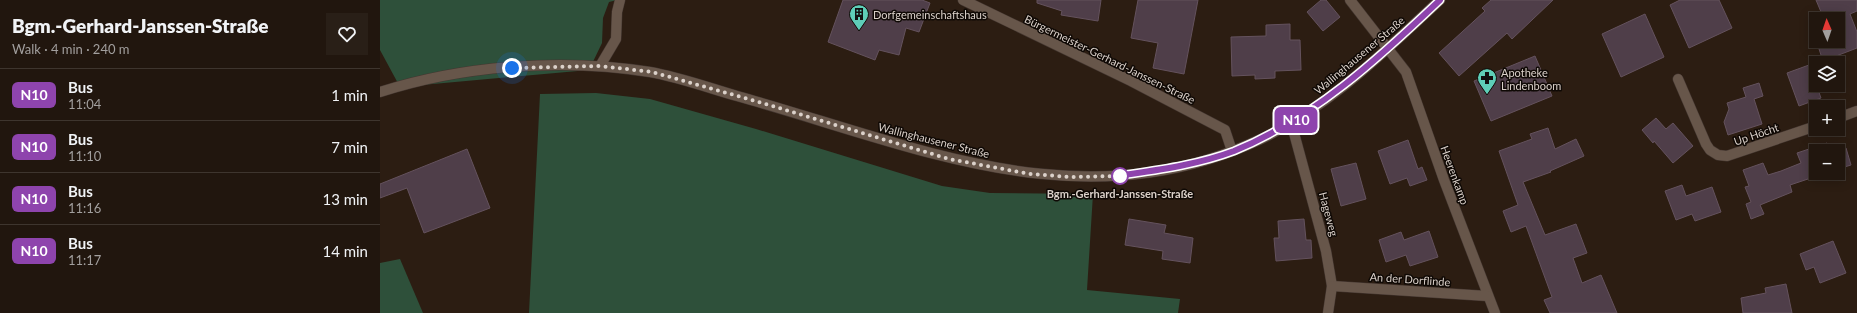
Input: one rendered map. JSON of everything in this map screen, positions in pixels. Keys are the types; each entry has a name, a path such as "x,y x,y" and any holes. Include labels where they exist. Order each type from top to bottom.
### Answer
{"street":[{"path":"600,66 616,39 617,12 620,0"},
{"name":"Bürgermeister-Gerhard-Janssen-Straße","path":"963,0 1226,130 1232,151"},
{"name":"Heerenkamp","path":"1350,0 1406,72 1444,180 1487,296 1495,313"},
{"name":"Wallinghausener Straße","path":"380,92 399,86 468,71 541,66 600,66 652,72 759,102 949,159 1030,174 1071,177 1118,176 1172,168 1232,151 1263,138 1326,100 1388,48 1440,0"},
{"name":"Up Höcht","path":"1678,79 1706,144 1710,150 1718,155 1735,154 1809,128"},
{"path":"1845,115 1857,111"},
{"name":"Hageweg","path":"1291,122 1326,251 1332,286 1328,313"},
{"name":"An der Dorflinde","path":"1332,286 1487,296"}],"green space":[{"path":"380,0 617,0 609,2 603,18 602,43 589,70 400,87 380,50"},
{"path":"596,93 650,99 756,129 942,186 990,193 1093,194 1087,290 1180,299 1178,313 529,313 540,94"},
{"path":"400,259 423,313 380,313 380,263"}],"building":[{"name":"Dorfgemeinschaftshaus","path":"843,0 922,0 930,3 919,32 906,28 899,55 879,50 875,60 828,42"},
{"path":"1037,0 1101,0 1098,21 1061,15 1062,11 1037,3"},
{"path":"1138,0 1198,0 1184,74 1153,68 1158,43 1131,38"},
{"path":"1321,0 1326,0 1340,17 1323,31 1307,12"},
{"path":"1491,0 1553,0 1512,39 1507,33 1459,76 1439,53 1485,11 1482,8"},
{"path":"1680,0 1719,0 1732,28 1689,48 1670,5"},
{"path":"1816,0 1857,0 1857,11 1850,14 1857,32 1857,48 1836,56 1821,56 1819,48 1845,48 1845,12 1821,12"},
{"path":"1645,14 1664,57 1621,77 1602,34"},
{"path":"1290,24 1290,40 1300,40 1301,70 1275,71 1275,78 1255,79 1255,75 1232,76 1231,37 1266,36 1266,25"},
{"path":"1535,56 1552,96 1491,121 1474,81"},
{"path":"1809,65 1809,92 1819,92 1821,98 1809,100 1809,102 1799,106 1787,73"},
{"path":"1759,83 1763,96 1754,99 1762,124 1728,135 1724,122 1729,109 1727,103 1746,97 1743,88"},
{"path":"1656,118 1666,129 1673,123 1693,146 1673,163 1654,141 1653,143 1642,130"},
{"path":"1548,128 1555,149 1576,139 1584,156 1550,171 1551,172 1523,182 1545,235 1576,224 1587,253 1573,258 1582,283 1601,275 1617,313 1550,313 1544,300 1552,297 1526,226 1511,232 1503,211 1518,205 1499,151 1532,139 1530,134"},
{"path":"1408,140 1418,169 1422,167 1427,180 1410,186 1407,178 1390,184 1378,151"},
{"path":"1845,148 1851,165 1845,167"},
{"path":"467,149 490,208 424,233 407,188 380,198 380,184"},
{"path":"1809,149 1809,179 1790,185 1792,192 1760,205 1764,214 1751,219 1746,204 1751,202 1745,187 1749,186 1743,170 1763,163 1768,175 1781,171 1801,163 1797,153"},
{"path":"1356,163 1366,199 1341,206 1331,169"},
{"path":"1682,185 1686,196 1712,187 1721,212 1695,221 1692,214 1676,220 1665,191"},
{"path":"1129,219 1166,225 1164,233 1193,238 1190,263 1162,259 1163,251 1125,245"},
{"path":"1304,219 1306,240 1311,240 1312,258 1276,261 1274,238 1279,238 1278,221"},
{"path":"1429,231 1438,257 1410,266 1406,255 1386,262 1379,240 1401,232 1404,240"},
{"path":"1833,241 1846,273 1820,283 1814,267 1806,270 1800,254"},
{"path":"1786,284 1792,313 1743,313 1741,298 1766,293 1765,288"}],"bus line":[{"name":"N10","path":"1118,176 1172,168 1232,151 1263,138 1326,100 1388,48 1440,0"}],"place":[{"name":"Dorfgemeinschaftshaus","path":"859,31"},
{"name":"Apotheke Lindenboom","path":"1487,95"},
{"name":"Bgm.-Gerhard-Janssen-Straße","path":"1120,176"}],"route":[{"path":"512,68 541,66 600,66 652,72 759,102 884,141 949,159 1030,174 1071,177 1120,176"}]}
